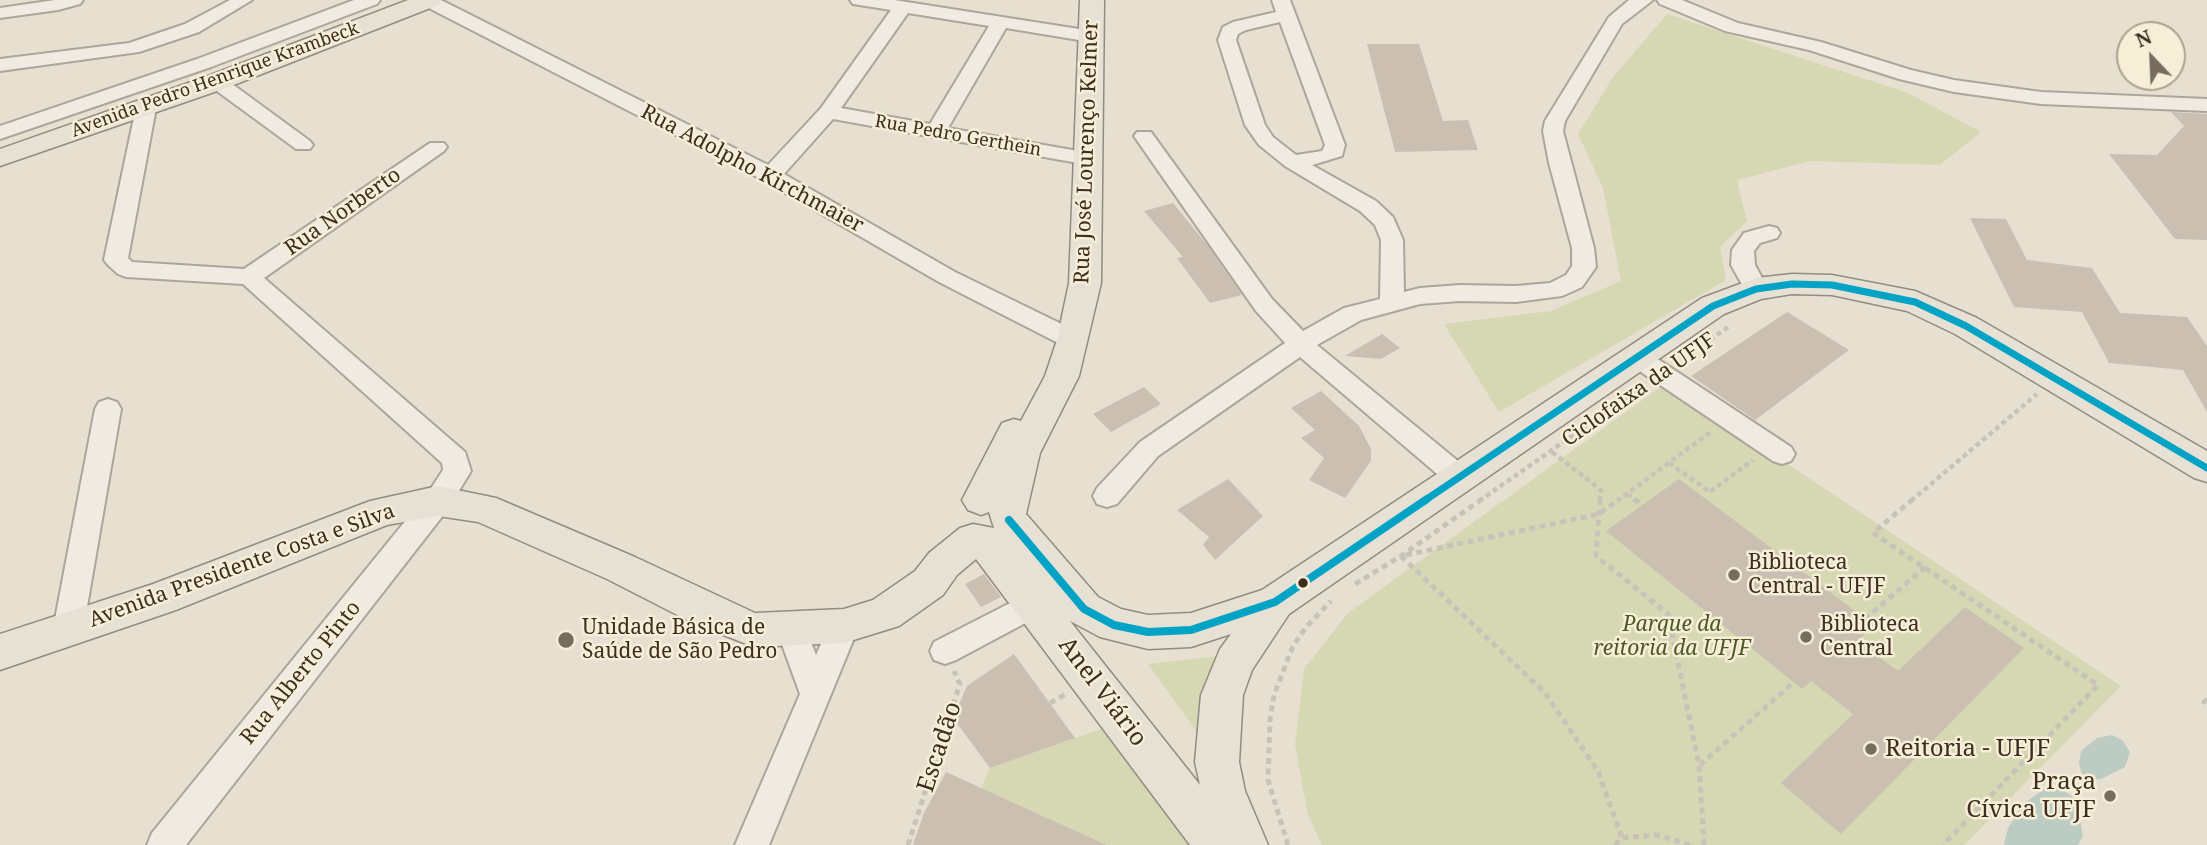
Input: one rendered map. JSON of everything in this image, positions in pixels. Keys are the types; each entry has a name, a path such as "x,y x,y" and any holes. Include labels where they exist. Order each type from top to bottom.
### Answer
{"main road":[{"path":"0,145 239,63 401,0"},
{"name":"Avenida Pedro Henrique Krambeck","path":"0,158 217,82 429,0"},
{"name":"Rua José Lourenço Kelmer","path":"986,523 1062,376 1085,283 1092,0"},
{"name":"Anel Viário","path":"986,523 1084,609 1114,625 1147,632 1191,629 1275,602 1460,478 1650,366 1713,306 1756,289 1792,284 1832,285 1915,302 1966,326 2207,468"},
{"name":"Avenida Presidente Costa e Silva","path":"9,652 162,598 383,511 438,501 483,508 754,630 844,626 885,614 929,583 943,564 986,523"},
{"name":"Anel Viário","path":"986,523 1218,845"},
{"name":"Anel Viário","path":"1245,845 1223,791 1217,762 1220,707 1234,662 1275,602"}],"street":[{"path":"0,13 58,5 74,0"},
{"path":"0,65 132,48 192,28 243,0"},
{"name":"Avenida Pedro Henrique Krambeck","path":"0,133 204,63 372,0"},
{"name":"Rua Adolpho Kirchmaier","path":"429,0 771,175 947,277 1072,343"},
{"path":"859,0 999,24 1091,36"},
{"path":"1107,496 1149,449 1334,322 1420,296 1460,293 1516,294 1554,290 1574,281 1584,267 1583,248 1560,163 1553,131 1555,121 1614,10 1644,0"},
{"path":"1666,0 1732,27 1814,46 1906,75 1954,86 2041,98 2207,105"},
{"path":"771,175 828,112 902,8"},
{"path":"1292,162 1328,156 1335,152 1335,145 1284,8 1230,31 1227,40 1255,125 1266,141 1292,162 1368,206 1385,222 1392,240 1392,303"},
{"path":"935,133 999,24"},
{"path":"217,82 303,145"},
{"path":"146,107 116,260 126,269 249,278"},
{"name":"Rua Pedro Gerthein","path":"828,112 1089,159"},
{"path":"1144,136 1264,305 1301,345 1460,478"},
{"name":"Rua Norberto","path":"249,278 437,147"},
{"path":"1756,289 1743,265 1743,250 1752,238 1769,233"},
{"name":"Rua Alberto Pinto","path":"164,845 438,501 457,471 454,458 249,278"},
{"path":"1650,366 1776,450"},
{"path":"68,630 108,409"},
{"path":"945,651 1020,611"},
{"path":"752,845 844,626"},
{"path":"791,628 816,696"}],"path":[{"name":"Ciclofaixa da UFJF","path":"1700,347 1731,325"},
{"name":"Ciclofaixa da UFJF","path":"1348,589 1401,556 1552,452 1650,366"},
{"path":"1943,845 2098,685 1873,533 2042,389"},
{"path":"1401,556 1599,514 1728,418"},
{"path":"1669,463 1710,492 1776,450"},
{"path":"1552,452 1601,490 1596,556 1668,614 1699,765 1704,845"},
{"path":"1628,494 1642,505"},
{"path":"1401,556 1545,693 1598,771 1622,838"},
{"path":"1865,619 1925,568"},
{"path":"1288,845 1268,780 1270,720 1274,695 1293,646 1321,610 1337,596"},
{"name":"Escadão","path":"908,845 960,684 945,651"},
{"path":"1699,765 1794,682"},
{"path":"1615,845 1622,838 1657,835 1690,845"}],"green space":[{"path":"1667,14 1908,93 1981,132 1940,165 1811,161 1737,180 1747,221 1720,247 1726,280 1499,412 1444,324 1551,311 1621,281 1603,188 1578,134 1613,77"},
{"name":"Parque da reitoria da UFJF","path":"1666,383 2121,686 1964,845 1322,845 1308,815 1295,745 1304,669 1348,613"},
{"path":"1219,656 1199,735 1148,664"},
{"path":"1104,728 1188,845 1107,845 981,788 990,768"}],"shaded area":[{"path":"2112,735 2122,740 2130,752 2125,767 2101,779 2092,779 2082,774 2079,763 2081,751 2097,738"},
{"path":"2047,787 2063,790 2076,799 2083,836 2078,845 2004,845 2008,828 2023,804"}],"building":[{"path":"1367,44 1419,44 1443,121 1468,120 1478,150 1395,152"},
{"path":"2171,112 2207,114 2207,240 2175,239 2109,154 2157,155 2184,126"},
{"path":"1173,203 1208,246 1242,295 1210,303 1177,258 1183,257 1144,211"},
{"path":"1970,218 2006,219 2027,260 2092,268 2120,313 2187,317 2207,346 2207,412 2183,370 2109,363 2082,312 2014,307"},
{"path":"1787,312 1849,350 1755,420 1691,376"},
{"path":"1382,334 1400,348 1381,359 1345,356"},
{"path":"1144,387 1161,404 1111,432 1093,414"},
{"path":"1321,391 1359,426 1371,449 1371,461 1345,498 1309,480 1324,458 1301,438 1315,430 1291,408"},
{"path":"1228,479 1263,516 1215,560 1203,545 1209,537 1177,510"},
{"path":"1679,479 1874,625 1857,641 1898,671 1965,607 2024,648 1841,834 1781,783 1853,714 1811,681 1802,689 1606,531"},
{"path":"984,574 1001,597 981,607 965,584"},
{"path":"1014,654 1075,738 990,768 953,718 967,686"},
{"path":"946,772 1107,845 913,845 924,813"}],"transit line":[{"path":"1009,520 1084,609 1114,625 1148,632 1191,630 1275,602 1713,306 1756,289 1792,284 1832,285 1915,302 1966,326 2207,468"}],"place":[{"name":"Biblioteca Central - UFJF","path":"1734,575"},
{"name":"Biblioteca Central","path":"1806,637"},
{"name":"Unidade Básica de Saúde de São Pedro","path":"566,640"},
{"name":"Reitoria - UFJF","path":"1871,749"},
{"name":"Praça Cívica UFJF","path":"2110,796"}]}
